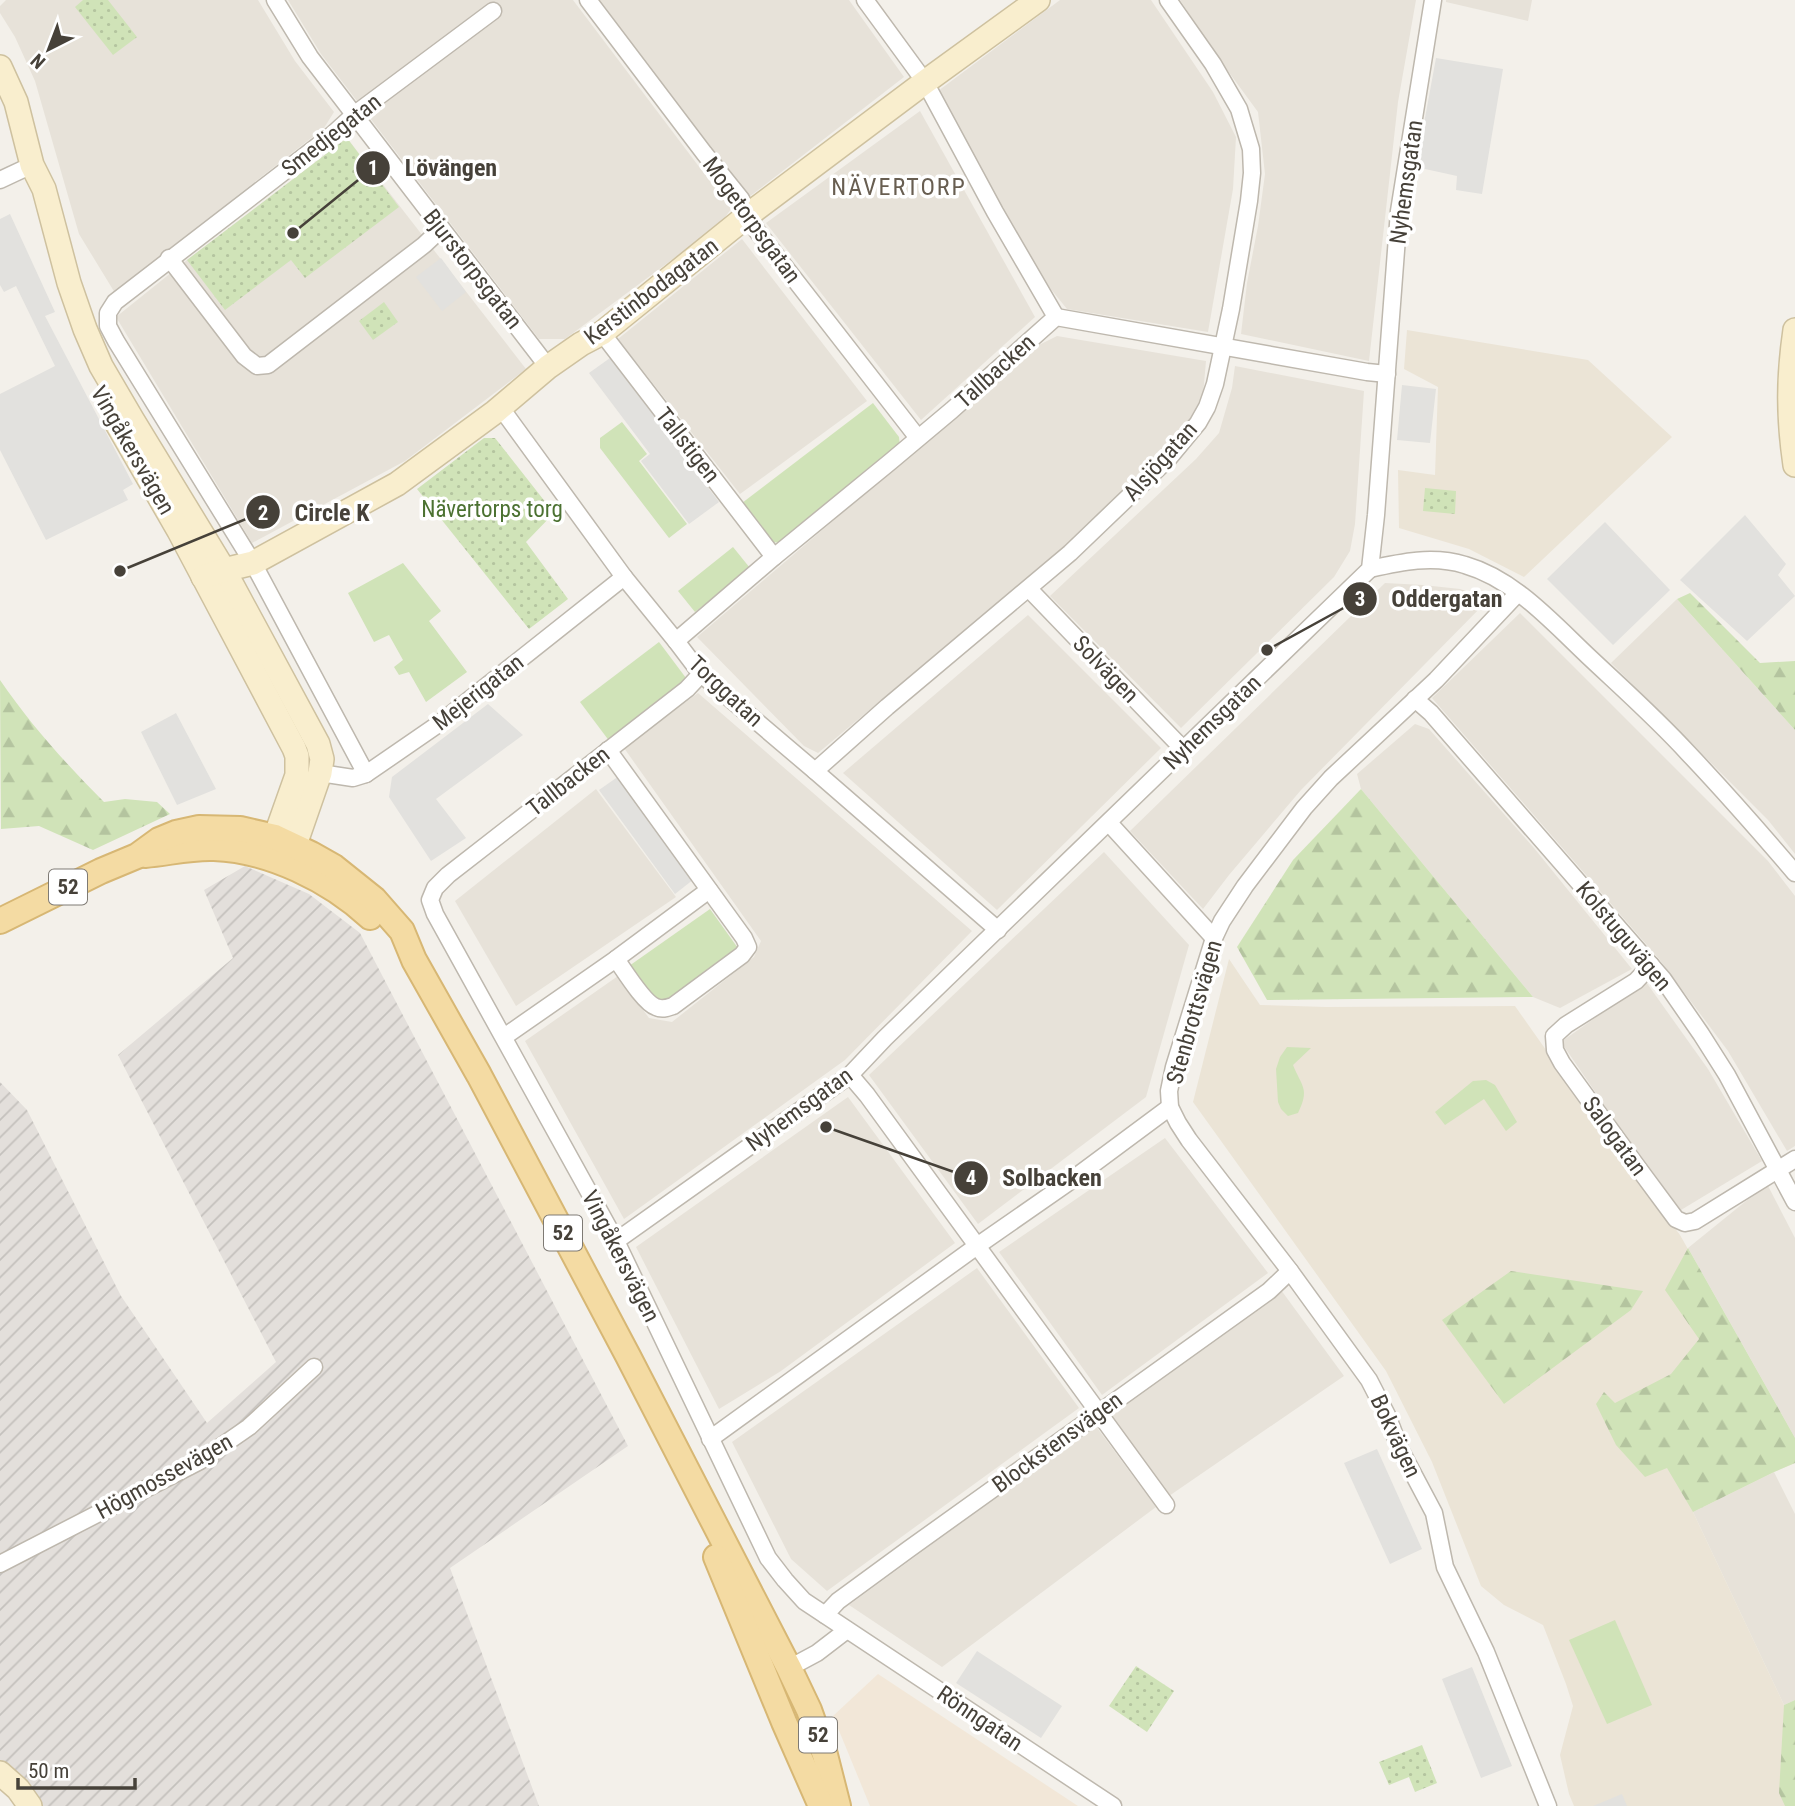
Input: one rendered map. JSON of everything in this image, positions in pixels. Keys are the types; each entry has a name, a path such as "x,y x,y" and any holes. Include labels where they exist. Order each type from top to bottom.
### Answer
{"main road":[{"name":"52","path":"0,921 137,856 195,848 247,851 283,848"},
{"name":"Vingåkersvägen","path":"283,848 306,874 346,897 414,960 479,1075 615,1331 789,1668 809,1710 825,1755 838,1806"},
{"name":"Vingåkersvägen","path":"667,1433 783,1722 821,1806"},
{"path":"766,1677 789,1668"}],"street":[{"name":"Bjurstorpsgatan","path":"275,0 310,57 548,367"},
{"name":"Mogetorpsgatan","path":"588,0 741,199 757,231 918,438"},
{"path":"865,0 925,82 995,212 1056,317"},
{"name":"Kerstinbodagatan","path":"253,563 397,484 501,408 548,367 602,333 748,215 1038,0"},
{"name":"Alsjögatan","path":"816,771 887,707 1070,553 1185,440 1206,407 1231,309 1249,201 1251,149 1239,109 1213,64 1168,0"},
{"name":"Nyhemsgatan","path":"616,1241 850,1075 885,1038 1370,569 1399,211 1433,0"},
{"name":"Smedjegatan","path":"169,258 493,11"},
{"name":"Vingåkersvägen","path":"0,67 16,102 32,165 34,192 43,228 77,344 105,403 179,531 213,573 318,744 322,759 309,770 297,775 283,848"},
{"path":"0,180 32,165"},
{"path":"169,258 244,356 257,366 268,365 441,229"},
{"name":"Vingåkersvägen","path":"169,258 115,302 108,313 108,326 253,563 366,774"},
{"name":"Tallbacken","path":"676,641 918,438 1056,317 1387,374"},
{"path":"1795,330 1788,388 1795,465"},
{"name":"Tallstigen","path":"602,333 774,557"},
{"name":"Torggatan","path":"501,408 624,577 701,674 998,930"},
{"path":"1370,569 1405,561 1439,560 1465,565 1518,593 1563,632 1687,751 1795,873"},
{"path":"213,573 253,563"},
{"name":"Mejerigatan","path":"366,774 440,723 624,577"},
{"name":"Solvägen","path":"1029,589 1183,750"},
{"name":"Stenbrottsvägen","path":"710,1439 1170,1107 1169,1091 1174,1067 1214,938 1222,920 1245,886 1304,808 1331,778 1436,680 1518,593"},
{"name":"Tallbacken","path":"435,888 448,875 687,688 701,674"},
{"name":"Kolstuguvägen","path":"1415,699 1431,713 1663,979 1727,1075 1795,1202"},
{"path":"608,750 748,947 742,956 665,1009 649,1003 616,959"},
{"path":"309,770 347,778 366,774"},
{"path":"1109,823 1214,938"},
{"name":"Vingåkersvägen","path":"435,888 430,900 435,914 616,1241 768,1558 804,1601 825,1615"},
{"path":"504,1037 709,890"},
{"name":"Salogatan","path":"1651,965 1636,981 1559,1030 1554,1036 1555,1049 1562,1063 1663,1202 1676,1219 1685,1223 1695,1221 1795,1159"},
{"path":"850,1075 989,1260 1166,1505"},
{"name":"Bokvägen","path":"1170,1107 1189,1140 1290,1271 1369,1380 1400,1449 1434,1513 1445,1567 1486,1652 1548,1806"},
{"name":"Blockstensvägen","path":"825,1615 838,1601 1269,1291 1290,1271"},
{"name":"Högmossevägen","path":"0,1564 200,1461 249,1427 314,1367"},
{"name":"Rönngatan","path":"825,1615 1113,1806"},
{"path":"789,1668 817,1653 847,1630"},
{"path":"0,1773 18,1789 30,1806"}],"shaded area":[{"path":"6,0 258,0 295,61 334,112 324,128 115,293 79,234 35,81 15,37 0,13 0,6"},
{"path":"288,0 573,0 731,209 720,224 565,339 539,339 321,54"},
{"path":"595,0 849,0 904,77 749,197"},
{"path":"1060,0 1151,0 1213,92 1236,137 1233,189 1208,332 1067,309 1041,277 938,91"},
{"path":"1180,0 1416,0 1398,102 1369,361 1241,334 1265,174 1258,112"},
{"path":"1446,0 1532,0 1528,21"},
{"path":"1436,58 1503,69 1482,194 1456,190 1457,176 1416,167"},
{"path":"920,111 1035,317 921,420 766,223"},
{"path":"347,138 526,369 405,461 252,543 116,317"},
{"path":"10,214 55,312 45,316 133,484 123,490 128,500 46,540 0,450 0,394 55,366 16,286 4,292 0,285 0,219"},
{"path":"742,239 867,401 740,494 618,339"},
{"path":"441,258 466,292 442,311 416,277"},
{"path":"1407,330 1588,360 1672,437 1524,577 1469,549 1399,528 1398,470 1435,475 1438,387 1404,369"},
{"path":"1057,336 1206,361 1203,395 1186,425 1158,457 1083,531 818,753 804,746 697,637 1039,345"},
{"path":"610,358 719,502 689,524 641,461 650,454 589,373"},
{"path":"1235,366 1364,391 1355,524 1350,551 1334,577 1181,728 1050,596 1196,459 1219,433 1232,388"},
{"path":"1402,385 1436,389 1430,443 1397,440"},
{"path":"1745,515 1786,564 1778,575 1795,596 1747,641 1680,580"},
{"path":"1605,522 1670,590 1613,645 1547,579"},
{"path":"1385,583 1460,589 1484,597 1487,601 1301,790 1203,909 1130,831"},
{"path":"1677,599 1795,730 1795,854 1768,820 1611,663"},
{"path":"1520,613 1768,861 1795,896 1795,1146 1787,1151 1728,1051 1659,959 1432,698"},
{"path":"1028,615 1161,748 997,910 843,773"},
{"path":"698,693 972,931 845,1060 624,1219 525,1041 618,976 649,1018 672,1022 754,957 761,941 624,748"},
{"path":"488,704 523,735 436,799 466,838 431,861 389,797 392,777"},
{"path":"176,713 216,789 177,805 141,732"},
{"path":"1415,724 1429,729 1534,848 1632,969 1560,1008 1533,997 1361,789 1357,774"},
{"path":"619,776 694,879 675,894 599,790"},
{"path":"596,789 676,897 516,1006 455,901"},
{"path":"1104,852 1189,945 1146,1097 978,1224 869,1075"},
{"path":"245,866 309,894 360,933 628,1446 450,1568 539,1806 30,1806 0,1765 0,1082 27,1110 121,1296 207,1423 276,1362 118,1055 233,958 204,890"},
{"path":"1229,959 1260,1005 1515,1006 1680,1235 1795,1438 1795,1463 1693,1512 1795,1733 1795,1806 1574,1806 1560,1755 1573,1706 1543,1625 1504,1605 1481,1586 1432,1462 1386,1371 1193,1102"},
{"path":"1646,982 1708,1069 1762,1161 1681,1210 1561,1042"},
{"path":"848,1097 955,1243 781,1371 719,1409 636,1247"},
{"path":"1165,1138 1268,1273 1102,1395 999,1252"},
{"path":"1767,1184 1795,1238 1795,1438 1688,1248"},
{"path":"977,1268 1079,1408 827,1591 791,1559 732,1442"},
{"path":"1281,1290 1344,1376 1169,1496 1110,1414"},
{"path":"1095,1425 1156,1507 942,1667 849,1605"},
{"path":"1377,1449 1422,1549 1390,1564 1344,1463"},
{"path":"1774,1472 1795,1514 1795,1700 1784,1705 1693,1512"},
{"path":"977,1651 1062,1706 1041,1738 956,1683"},
{"path":"1472,1667 1512,1766 1481,1778 1442,1679"},
{"path":"878,1674 1078,1806 870,1806 833,1716"},
{"path":"1622,1794 1627,1806 1593,1806"}],"green space":[{"path":"83,0 108,0 137,37 113,55 75,7"},
{"path":"347,138 399,207 305,278 291,260 225,310 187,260"},
{"path":"384,302 398,322 373,340 359,321"},
{"path":"873,403 899,437 900,447 782,543 772,542 742,503"},
{"path":"622,422 647,454 639,461 687,524 669,538 600,448 600,438"},
{"name":"Nävertorps torg","path":"484,438 495,438 554,513 526,542 568,599 529,629 417,489"},
{"path":"1425,488 1456,491 1455,514 1423,511"},
{"path":"733,547 750,568 695,612 678,591"},
{"path":"403,563 441,611 429,621 467,672 426,702 409,672 399,675 394,667 403,660 389,635 374,642 348,593"},
{"path":"1690,593 1760,663 1795,661 1795,730 1677,599"},
{"path":"659,642 689,682 610,742 580,702"},
{"path":"0,680 49,743 104,802 125,799 157,802 170,814 93,850 39,826 1,829"},
{"path":"1361,789 1533,997 1267,1000 1237,947 1293,860"},
{"path":"710,909 740,951 660,1009 629,966"},
{"path":"1287,1047 1311,1048 1293,1065 1303,1088 1304,1098 1298,1113 1288,1116 1278,1102 1276,1069"},
{"path":"1486,1080 1495,1085 1517,1122 1506,1131 1484,1099 1445,1125 1435,1112 1473,1081"},
{"path":"1688,1248 1795,1438 1795,1463 1693,1512 1667,1468 1645,1477 1616,1445 1596,1404 1604,1392 1615,1403 1671,1374 1699,1339 1665,1290"},
{"path":"1511,1271 1643,1291 1631,1310 1504,1404 1442,1320"},
{"path":"1615,1620 1652,1705 1607,1724 1569,1640"},
{"path":"1136,1666 1174,1691 1147,1732 1109,1706"},
{"path":"1795,1700 1795,1806 1785,1806 1779,1793 1784,1705"},
{"path":"1422,1745 1437,1783 1415,1792 1409,1777 1389,1785 1379,1762"}],"place":[{"name":"Lövängen","path":"293,233"},
{"name":"Circle K","path":"120,571"},
{"name":"Oddergatan","path":"1267,650"},
{"name":"Solbacken","path":"826,1127"}],"district":[{"name":"NÄVERTORP","path":"899,187"}]}
